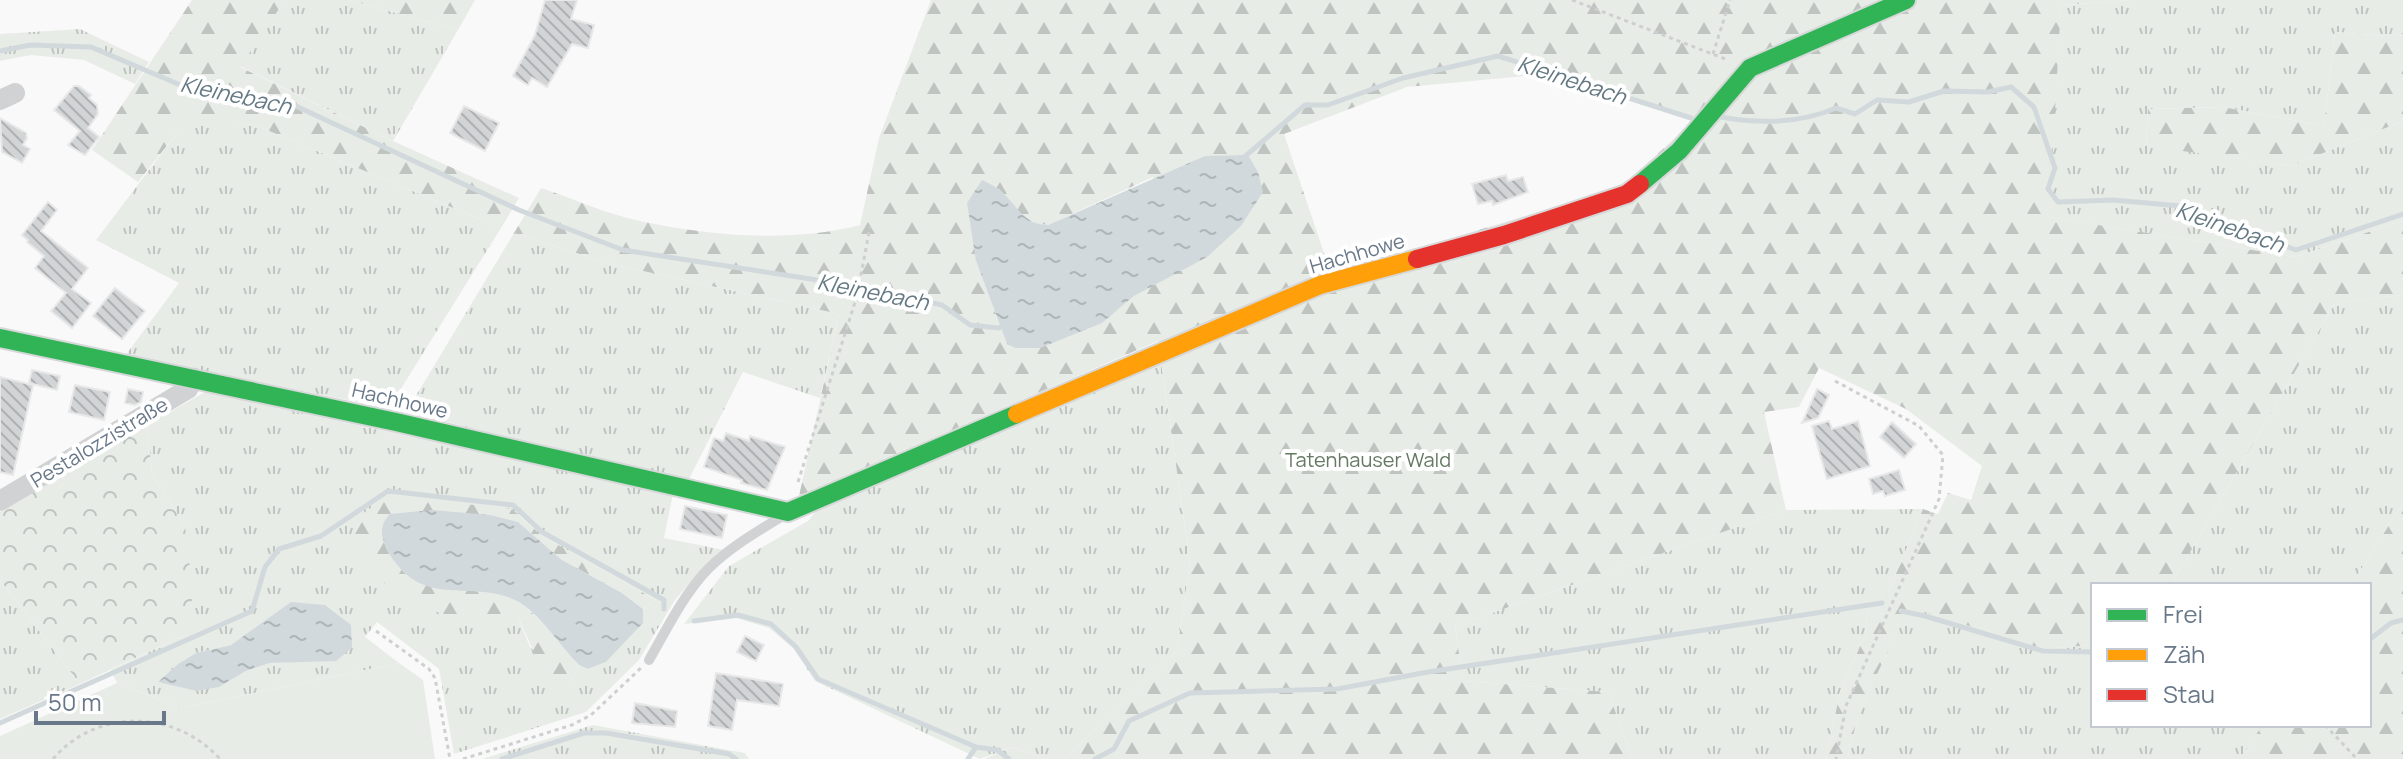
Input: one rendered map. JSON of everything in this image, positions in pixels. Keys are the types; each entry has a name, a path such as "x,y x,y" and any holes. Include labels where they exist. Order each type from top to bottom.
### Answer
{"street":[{"name":"Hachhowe","path":"0,338 396,422 788,512 1320,285 1504,235 1627,194 1679,151 1750,68 1906,0"},
{"name":"Pestalozzistraße","path":"0,501 188,389 193,378"}],"lane":[{"name":"Hachhowe","path":"649,660 684,600 709,569 742,540 788,512"}],"path":[{"path":"1572,0 1750,68"},
{"path":"1713,54 1730,0"},
{"path":"797,484 857,296 870,227"},
{"path":"1835,381 1919,426 1943,455 1939,499 1846,706 1836,759"},
{"path":"376,631 429,669 435,678 450,759"},
{"path":"463,759 572,725 591,715 649,660"},
{"path":"53,759 86,733 110,724 135,720 169,725 185,731 220,759"},
{"path":"2327,727 2357,759"}],"green space":[{"path":"192,0 285,0 240,67 519,198 501,228 255,125 189,118 138,182 92,150"},
{"path":"285,0 349,0 458,30 393,141 239,66"},
{"path":"349,0 475,0 458,30"},
{"name":"Tatenhauser Wald","path":"931,0 2132,0 2061,5 2049,217 2296,257 2403,220 2403,295 2335,303 2172,583 2091,583 2091,645 2043,649 1909,607 1859,712 1848,756 1868,759 1826,759 1840,692 1865,635 1868,600 1888,593 1923,509 1938,514 1948,493 1971,500 1982,466 1906,409 1819,368 1799,407 1764,412 1786,510 1455,626 1463,681 1608,692 1633,759 1065,759 1177,651 1190,562 1158,341 799,496 839,314 611,264 514,233 541,188 628,218 722,234 778,236 834,231 860,225 879,138","holes":["1537,75 1696,118 1622,187 1331,274 1284,134 1407,87","1153,177 1167,278 1134,296 1102,323 1015,348 1007,344 976,261 999,189 1026,218 1048,225"]},
{"path":"2132,0 2403,0 2403,33 2388,36 2335,32 2324,126 2223,107 2148,109 2146,145 2291,166 2403,121 2403,220 2296,257 2048,217 2061,5"},
{"path":"80,29 149,62 135,84 84,60 31,55 0,61 0,34"},
{"path":"2335,32 2388,36 2403,33 2403,121 2291,166 2146,146 2148,109 2223,107 2324,126"},
{"path":"189,117 255,125 501,228 389,408 125,356 179,283 96,240"},
{"path":"514,233 611,264 839,314 820,398 743,372 688,481 418,415 414,399"},
{"path":"2403,295 2403,503 2352,583 2172,583 2335,303"},
{"path":"1161,362 1190,562 1177,651 1065,759 1044,759 1013,747 980,759 815,681 793,648 769,628 736,618 684,624 729,566 808,521 819,507"},
{"path":"205,392 673,494 664,538 724,550 704,566 675,600 639,660 586,712 454,754 439,669 377,622 365,637 399,663 182,708 117,683 111,670 184,635 185,526 152,474 147,425","holes":["512,509 542,536 656,600 643,609 643,623 606,662 588,669 579,665 569,684 530,647 517,615","258,626 336,660 270,663 246,671 219,687 159,682 178,664 196,653 231,645"]},
{"path":"147,425 152,474 185,526 193,595 184,635 80,684 0,580 0,512"},
{"path":"388,496 512,509 542,536 656,600 643,609 622,593 562,560 518,522 490,515 390,514 384,524 383,538 400,568 412,579 426,585 499,595 523,606 541,621 579,665 569,684 544,674 517,615 447,617 388,587 351,548 355,519"},
{"path":"2403,503 2403,759 2241,759 2261,727 2371,727 2371,583 2352,583"},
{"path":"1923,509 1888,593 1868,601 1865,635 1840,692 1826,759 1633,759 1608,692 1463,681 1455,626 1786,510"},
{"path":"0,580 80,684 0,719"},
{"path":"1909,606 2043,649 2091,645 2091,727 2261,727 2241,759 1868,759 1848,756 1859,712"},
{"path":"399,663 423,680 435,759 0,759 0,736 117,683 182,708"},
{"path":"593,725 745,753 749,759 482,759"},
{"path":"1013,747 1044,759 984,759"}],"water":[{"path":"1248,155 1258,172 1263,192 1241,226 1207,257 1134,296 1102,323 1040,348 1015,348 1007,344 976,261 967,203 982,180 1000,190 1026,218 1048,225 1205,156"},
{"path":"432,510 490,515 518,522 562,560 622,593 643,609 643,623 606,662 588,669 579,665 541,621 515,600 485,592 440,589 412,579 389,553 382,527 390,514"},
{"path":"291,602 325,605 351,625 352,648 336,661 270,663 246,671 219,687 197,691 158,682 196,653 231,645"}],"building":[{"path":"545,0 577,0 571,19 594,25 588,48 572,44 547,87 532,78 528,85 513,76 535,35"},
{"path":"74,86 91,95 89,98 97,105 98,114 88,128 99,137 85,155 68,145 80,131 54,110"},
{"path":"464,106 499,123 485,151 450,133"},
{"path":"0,118 26,133 23,145 30,149 22,163 2,152"},
{"path":"1506,175 1508,181 1523,177 1528,192 1493,205 1492,201 1478,204 1472,184"},
{"path":"48,202 57,210 41,231 88,268 72,289 91,303 72,328 51,311 66,293 35,268 44,256 22,235"},
{"path":"115,288 145,311 122,339 93,316"},
{"path":"32,370 60,376 57,390 29,383"},
{"path":"0,377 33,385 13,475 0,472"},
{"path":"75,385 110,392 104,420 69,412"},
{"path":"128,389 143,392 141,402 135,405 125,403"},
{"path":"1817,389 1829,395 1818,418 1802,423"},
{"path":"1829,421 1832,429 1858,421 1870,466 1827,479 1812,426"},
{"path":"1892,422 1916,444 1904,458 1880,437"},
{"path":"726,433 749,441 750,436 785,447 767,490 704,467 714,438 723,441"},
{"path":"1899,470 1905,490 1885,496 1883,491 1873,494 1869,479"},
{"path":"685,506 727,515 722,538 680,529"},
{"path":"745,636 764,645 756,661 737,652"},
{"path":"716,673 783,684 779,706 737,700 732,730 708,726"},
{"path":"635,703 677,711 675,727 632,723"}],"waterway":[{"name":"Kleinebach","path":"0,51 30,45 91,47 185,87 285,101 519,210 623,250 856,286 942,305 970,325 1002,326"},
{"name":"Kleinebach","path":"1242,159 1305,105 1328,105 1403,78 1498,56 1691,118"},
{"name":"Kleinebach","path":"1721,117 1779,121 1808,117 1836,108 1855,114 1877,100 1909,102 1944,91 1988,92 2011,87 2034,107 2055,168 2048,189 2058,202 2113,200 2181,206 2296,250 2403,214"},
{"path":"0,723 252,611 265,567 279,549 321,536 388,491 513,505 542,532 664,600 664,609"},
{"path":"1095,759 1114,749 1129,721 1190,693 1337,689 1428,672 1882,603"},
{"path":"1901,611 2043,651 2091,652"},
{"path":"694,621 738,615 771,624 796,647 818,679 976,747 997,750 1009,759"},
{"path":"2371,638 2391,623 2403,620"},
{"path":"502,759 584,733 606,733 729,754 736,759"},
{"path":"968,759 976,747"}],"traffic: fast":[{"path":"1640,184 1679,151 1750,68 1906,0"},
{"path":"0,338 396,422 788,512 1017,414"}],"traffic: slow":[{"path":"1017,414 1320,285 1417,259"}],"traffic: jam":[{"path":"1417,259 1504,235 1627,194 1640,184"}]}
